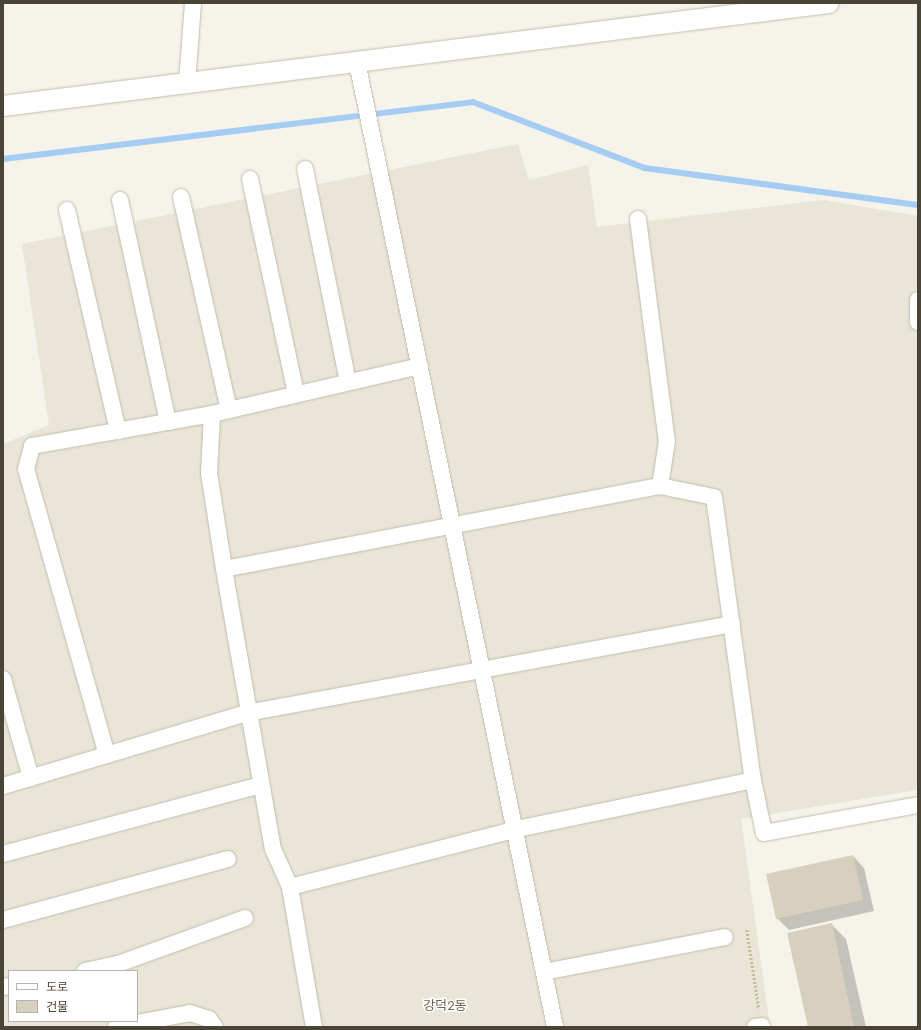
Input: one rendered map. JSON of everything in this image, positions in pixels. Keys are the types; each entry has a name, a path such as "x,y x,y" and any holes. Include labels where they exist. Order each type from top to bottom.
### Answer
{"street":[{"path":"187,83 193,3"},
{"path":"3,106 357,62 791,5 829,3"},
{"path":"357,62 516,829 555,1027"},
{"path":"305,169 348,382"},
{"path":"250,179 296,394"},
{"path":"181,197 229,410"},
{"path":"120,200 168,422"},
{"path":"67,210 118,431"},
{"path":"638,219 667,441 660,486"},
{"path":"918,300 918,322"},
{"path":"107,755 26,469 32,446 212,414 420,366"},
{"path":"212,414 209,473 247,714 273,849 290,887 314,1027"},
{"path":"224,569 453,524 660,486 714,497 753,780 764,833 918,804"},
{"path":"3,786 247,714 732,624"},
{"path":"3,679 31,778"},
{"path":"290,887 516,829 753,780"},
{"path":"3,854 260,785"},
{"path":"3,920 228,859"},
{"path":"90,970 118,964 245,918"},
{"path":"544,972 725,937"},
{"path":"116,1027 190,1013 209,1019 215,1027"}],"path":[{"path":"747,930 758,1026"}],"shaded area":[{"path":"518,144 529,180 588,165 597,227 823,200 918,216 918,790 741,819 770,1027 3,1027 3,444 49,425 22,244"}],"building":[{"path":"853,855 863,900 776,919 766,874"},
{"path":"832,923 854,1027 808,1027 787,933"}],"waterway":[{"path":"3,159 473,102 645,168 918,205"}],"district":[{"name":"강덕2동","path":"445,1006"}]}
